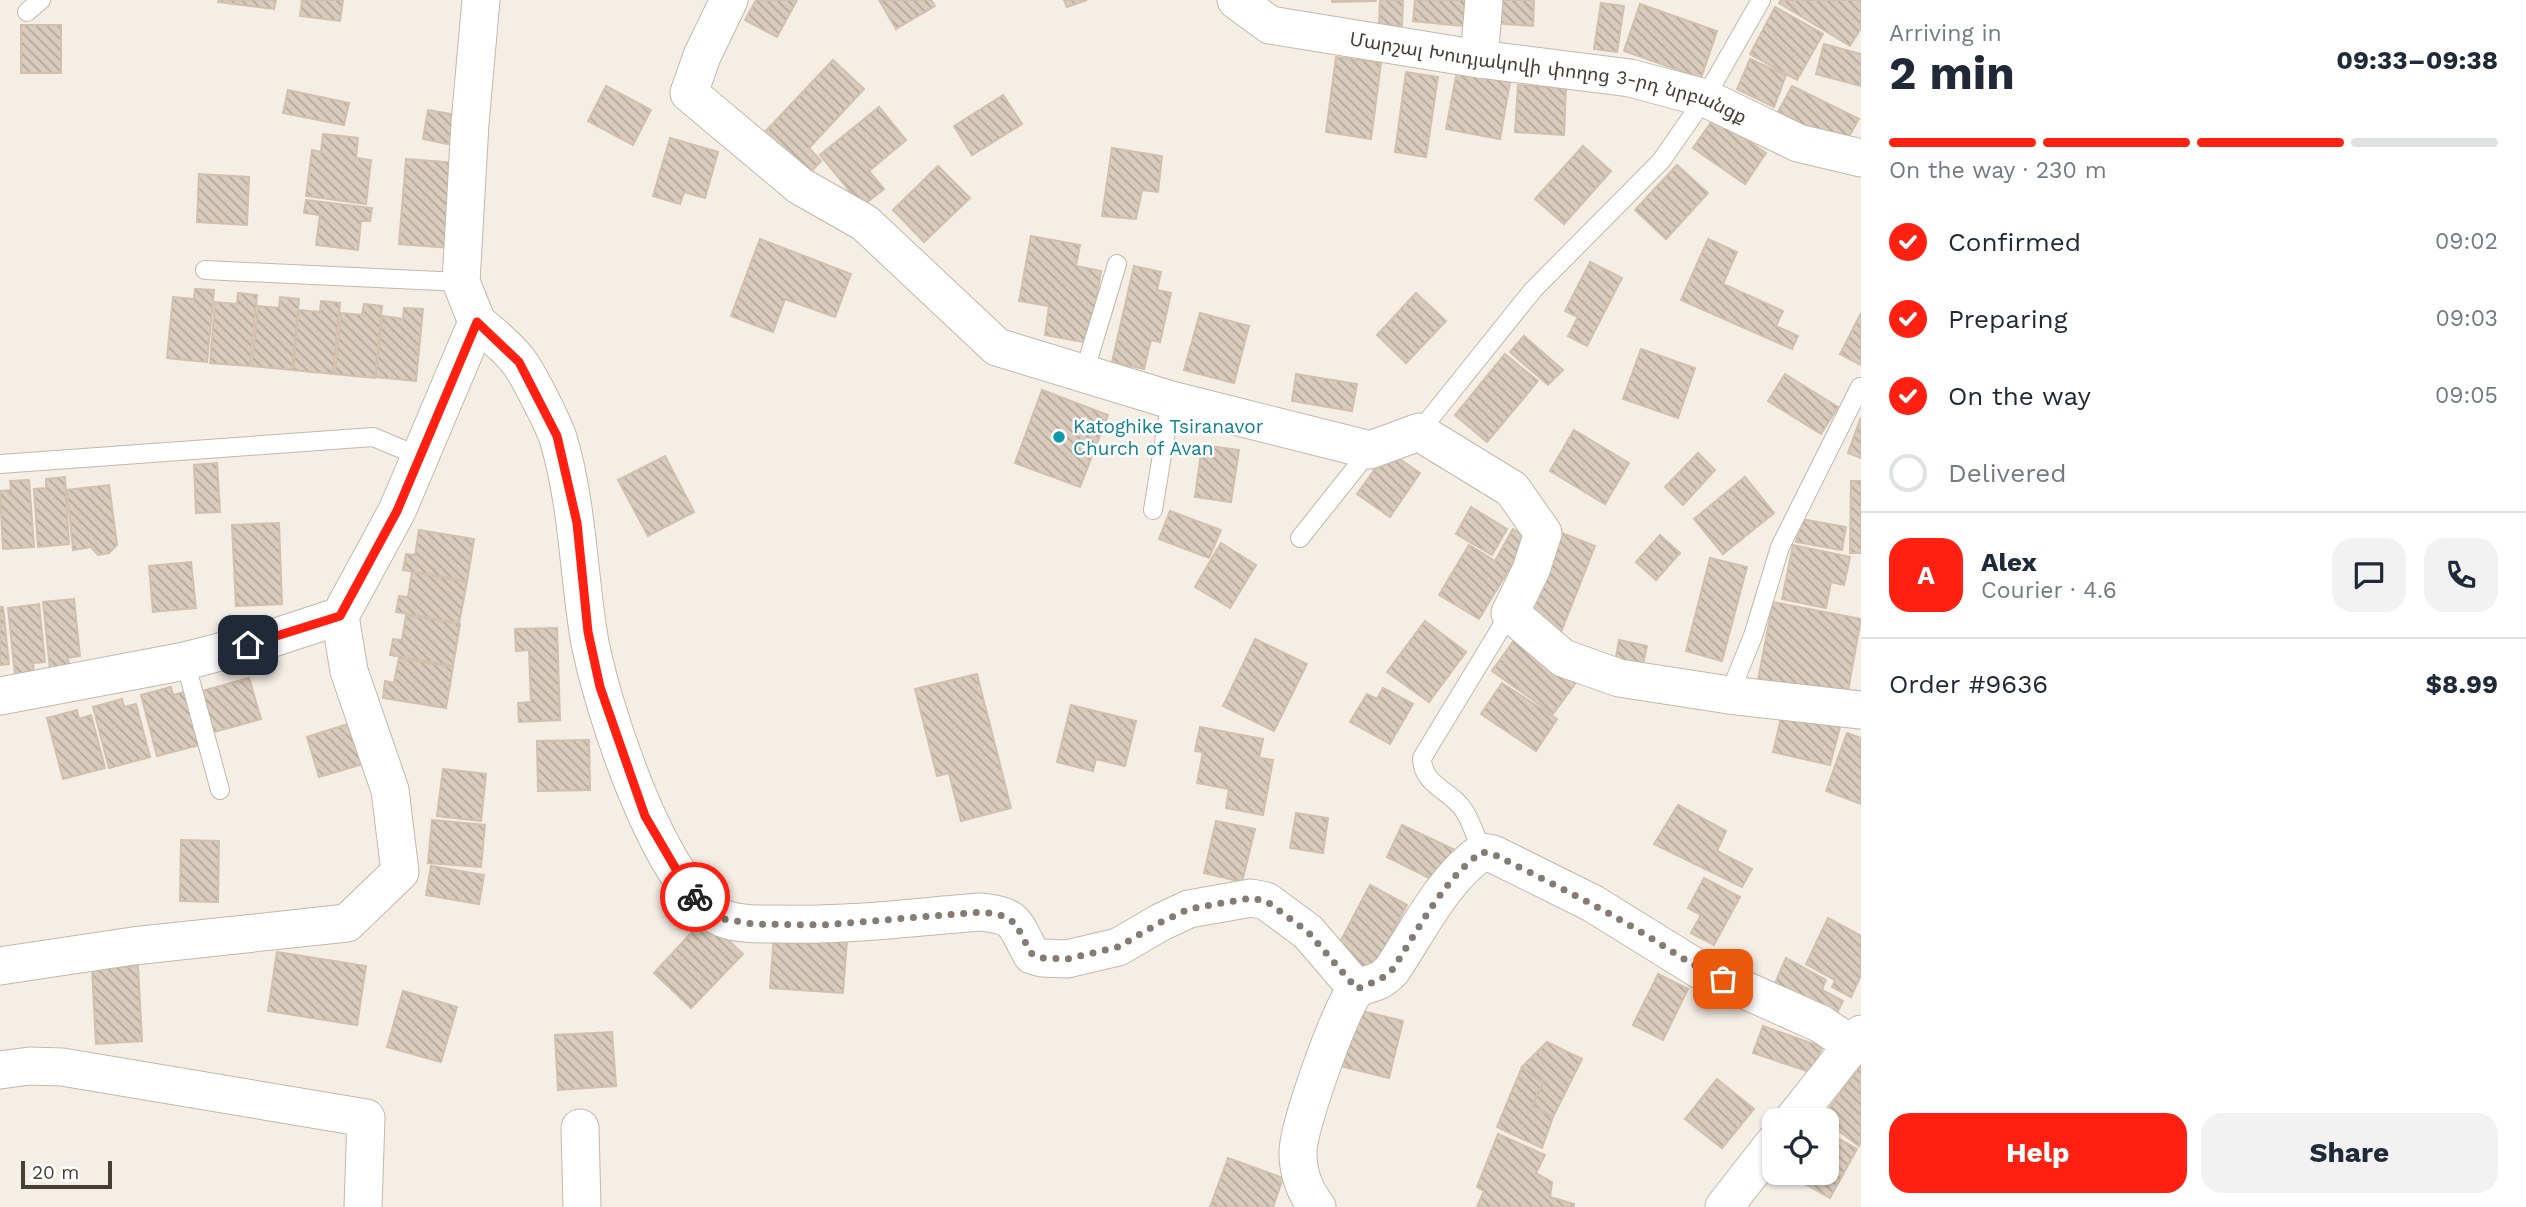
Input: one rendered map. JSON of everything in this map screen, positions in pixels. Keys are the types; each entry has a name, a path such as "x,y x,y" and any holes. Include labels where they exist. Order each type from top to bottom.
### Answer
{"street":[{"path":"481,0 470,123 461,282 477,322 519,362 557,436 577,523 588,632 600,687 645,816 687,888 706,908 724,919 753,924 823,925 981,912 999,914 1012,919 1032,954 1042,958 1067,959 1118,947 1189,909 1251,898 1266,901 1308,932 1357,989"},
{"path":"729,0 702,57 689,93 800,186 865,223 997,347 1171,400 1370,450 1419,432 1513,489 1543,533 1531,570 1510,613 1563,658 1619,678 1730,695 1861,710"},
{"name":"Մարշալ Խուդյակովի փողոց 3-րդ նրբանցք","path":"1236,0 1270,25 1479,59 1630,78 1704,98 1798,143 1861,158"},
{"path":"1479,59 1485,0"},
{"path":"0,966 133,946 347,923 400,872 390,790 349,671 340,616 397,511 477,322"},
{"path":"0,696 185,661 270,639 340,616"},
{"path":"1317,1207 1307,1195 1299,1174 1297,1149 1315,1083 1348,1003 1357,989 1381,979 1392,970 1440,897 1473,858 1482,852 1493,854 1592,903 1700,970 1856,1040 1802,1108"},
{"path":"0,1070 30,1066 62,1067 366,1118 363,1207"},
{"path":"580,1128 582,1207"},
{"path":"1724,1207 1762,1158"}],"lane":[{"path":"1419,432 1533,290 1661,161 1704,98 1761,0"},
{"path":"1084,373 1117,264"},
{"path":"205,270 461,282"},
{"path":"1730,695 1753,636 1780,547 1860,387"},
{"path":"1153,510 1171,400"},
{"path":"0,464 373,437 421,457"},
{"path":"1300,538 1370,450"},
{"path":"1482,852 1465,812 1459,803 1426,775 1422,758 1510,613"},
{"path":"185,661 220,790"}],"building":[{"path":"276,0 274,9 218,2"},
{"path":"302,0 343,0 340,21 300,16"},
{"path":"756,0 797,0 777,37 745,20"},
{"path":"879,0 931,0 935,6 896,29"},
{"path":"1064,0 1087,0 1067,7"},
{"path":"1376,0 1376,1 1332,2"},
{"path":"1380,0 1403,0 1402,26 1379,25"},
{"path":"1415,0 1466,0 1463,26 1413,21"},
{"path":"1497,0 1534,0 1533,26 1495,23"},
{"path":"1781,0 1861,0 1861,28 1850,46 1779,3"},
{"path":"1601,3 1624,6 1617,52 1594,49"},
{"path":"1640,4 1717,31 1701,78 1624,51"},
{"path":"1775,7 1823,34 1797,80 1750,54"},
{"path":"21,25 61,25 61,73 21,73"},
{"path":"1824,44 1861,54 1861,86 1816,74"},
{"path":"1336,57 1381,63 1371,139 1326,132"},
{"path":"1750,59 1786,75 1774,107 1737,89"},
{"path":"833,60 864,89 809,148 821,161 808,175 764,133"},
{"path":"1458,66 1511,76 1500,139 1446,129"},
{"path":"1406,72 1438,77 1426,157 1395,152"},
{"path":"1518,85 1566,88 1564,135 1515,132"},
{"path":"606,86 651,110 633,145 588,121"},
{"path":"1792,86 1859,119 1844,145 1778,112"},
{"path":"288,90 349,103 344,125 283,113"},
{"path":"1003,95 1022,124 972,155 954,126"},
{"path":"879,107 906,140 869,171 884,189 862,206 820,155"},
{"path":"428,110 457,115 453,145 423,139"},
{"path":"1714,118 1766,153 1745,184 1693,148"},
{"path":"323,134 358,138 356,158 371,160 366,204 306,196 312,150 321,152"},
{"path":"670,138 718,152 705,198 684,192 680,204 653,196"},
{"path":"1583,146 1611,171 1564,224 1535,199"},
{"path":"1112,148 1162,156 1158,192 1142,190 1136,219 1102,216"},
{"path":"406,159 457,163 450,248 399,244"},
{"path":"1677,165 1708,193 1666,239 1635,210"},
{"path":"938,166 970,198 924,242 893,210"},
{"path":"199,174 249,177 247,225 197,222"},
{"path":"306,200 372,208 370,221 361,221 358,250 316,245 320,215 304,213"},
{"path":"1031,236 1080,245 1076,266 1101,271 1089,343 1045,335 1049,306 1019,301"},
{"path":"760,239 851,274 835,317 785,299 773,332 731,316"},
{"path":"1708,239 1737,252 1723,284 1783,311 1776,326 1798,336 1792,349 1681,300"},
{"path":"1590,262 1622,278 1587,346 1568,336 1578,317 1565,311"},
{"path":"1134,266 1161,272 1157,290 1171,293 1160,342 1151,340 1144,369 1112,362"},
{"path":"195,289 214,290 207,362 167,358 173,297 194,299"},
{"path":"238,293 257,295 250,366 210,363 215,302 237,304"},
{"path":"1416,293 1446,321 1406,363 1377,335"},
{"path":"280,297 299,299 292,370 252,366 258,306 279,308"},
{"path":"321,301 340,303 333,374 293,370 299,310 320,312"},
{"path":"364,304 382,306 375,378 335,374 341,313 362,315"},
{"path":"404,308 423,309 416,381 376,377 382,316 403,319"},
{"path":"1200,313 1249,326 1234,383 1184,370"},
{"path":"1861,313 1861,365 1840,354"},
{"path":"1524,336 1563,370 1548,385 1510,352"},
{"path":"1641,349 1695,368 1678,418 1623,399"},
{"path":"1505,354 1538,381 1487,442 1455,415"},
{"path":"1296,374 1357,384 1352,411 1292,401"},
{"path":"1785,374 1838,407 1821,434 1768,401"},
{"path":"1042,390 1108,415 1080,487 1015,463"},
{"path":"1861,417 1861,458 1848,453"},
{"path":"1574,430 1629,463 1605,504 1550,471"},
{"path":"1202,445 1239,450 1231,502 1195,497"},
{"path":"1388,451 1420,473 1390,517 1357,494"},
{"path":"1698,453 1715,470 1683,505 1665,487"},
{"path":"665,456 694,512 648,536 618,480"},
{"path":"217,463 220,512 196,513 194,465"},
{"path":"65,477 69,544 38,547 34,489 46,488 46,479"},
{"path":"1745,477 1774,513 1723,554 1694,519"},
{"path":"29,480 34,547 3,549 0,491 11,490 10,481"},
{"path":"1851,481 1861,481 1861,553 1850,553"},
{"path":"109,485 117,545 109,553 98,555 91,547 73,550 67,490"},
{"path":"1471,507 1507,529 1492,555 1456,534"},
{"path":"1170,511 1221,530 1209,558 1159,539"},
{"path":"1801,519 1846,527 1842,550 1796,542"},
{"path":"279,523 282,604 236,606 232,525"},
{"path":"1513,529 1528,538 1479,619 1439,595 1469,545 1495,561"},
{"path":"419,530 474,539 467,581 403,570 406,554 415,555"},
{"path":"1562,533 1595,546 1561,632 1529,614"},
{"path":"1660,535 1680,553 1656,580 1636,562"},
{"path":"1221,543 1256,565 1230,608 1195,587"},
{"path":"1793,545 1850,557 1844,585 1831,582 1826,608 1782,599"},
{"path":"1710,558 1747,567 1722,661 1686,651"},
{"path":"191,562 196,608 153,612 149,566"},
{"path":"412,572 467,582 459,623 396,612 399,596 408,597"},
{"path":"74,599 80,656 68,658 69,667 50,669 43,602"},
{"path":"1773,602 1861,619 1846,702 1757,685"},
{"path":"39,604 45,662 33,663 34,673 15,675 8,608"},
{"path":"0,607 3,607 9,664 0,665"},
{"path":"406,615 460,624 453,666 390,655 393,639 402,640"},
{"path":"1425,621 1466,652 1429,702 1387,672"},
{"path":"557,628 560,720 519,722 518,703 531,702 529,650 516,651 515,629"},
{"path":"1517,636 1578,680 1553,714 1492,671"},
{"path":"1255,639 1307,664 1274,731 1223,706"},
{"path":"1619,640 1647,646 1642,669 1615,663"},
{"path":"399,658 453,667 446,708 383,698 385,681 394,683"},
{"path":"977,674 1011,808 961,821 949,773 937,776 915,689"},
{"path":"249,678 261,719 214,732 202,691"},
{"path":"1502,683 1557,719 1536,751 1481,714"},
{"path":"171,687 173,695 185,692 199,745 157,756 141,695"},
{"path":"1383,688 1413,704 1390,744 1350,722 1367,694 1377,699"},
{"path":"122,699 124,707 136,704 150,757 109,768 93,707"},
{"path":"1071,705 1136,721 1125,766 1096,759 1093,771 1057,762"},
{"path":"77,710 79,719 91,715 105,768 63,779 47,718"},
{"path":"1782,714 1840,727 1830,765 1773,752"},
{"path":"354,722 366,763 319,777 307,737"},
{"path":"1200,727 1263,739 1259,758 1273,760 1263,815 1226,808 1229,789 1197,783 1203,752 1195,751"},
{"path":"1847,733 1861,738 1861,804 1826,791"},
{"path":"589,740 590,790 538,791 537,741"},
{"path":"443,769 486,774 481,821 437,816"},
{"path":"1678,805 1726,831 1717,851 1752,869 1742,887 1654,844"},
{"path":"1296,813 1328,818 1323,853 1290,848"},
{"path":"432,820 485,825 481,867 428,863"},
{"path":"1216,821 1255,829 1242,882 1204,873"},
{"path":"1402,825 1455,850 1439,883 1387,857"},
{"path":"181,840 219,841 218,902 180,901"},
{"path":"431,866 484,875 479,904 426,895"},
{"path":"1704,878 1740,897 1714,945 1691,933 1701,915 1688,908"},
{"path":"1370,885 1407,905 1370,975 1333,955"},
{"path":"705,918 743,954 691,1008 654,973"},
{"path":"1828,918 1861,936 1861,975 1851,997 1832,987 1835,980 1806,964"},
{"path":"774,935 847,940 843,993 770,988"},
{"path":"277,952 366,966 357,1025 268,1011"},
{"path":"1786,958 1826,980 1822,990 1843,1001 1834,1019 1772,990"},
{"path":"138,966 142,1041 96,1044 92,968"},
{"path":"1658,974 1688,989 1663,1040 1633,1025"},
{"path":"403,991 457,1007 441,1062 387,1047"},
{"path":"1354,1009 1403,1021 1389,1078 1340,1066"},
{"path":"1763,1026 1822,1047 1813,1073 1753,1053"},
{"path":"612,1032 616,1086 558,1090 555,1035"},
{"path":"1547,1042 1582,1059 1553,1117 1532,1106 1543,1082 1522,1067"},
{"path":"1861,1065 1859,1146 1839,1131 1839,1108 1829,1108"},
{"path":"1522,1067 1543,1082 1532,1106 1553,1117 1542,1148 1497,1127"},
{"path":"1717,1079 1754,1109 1722,1148 1685,1119"},
{"path":"1498,1134 1545,1155 1536,1173 1552,1182 1550,1197 1574,1204 1574,1207 1477,1207 1484,1191 1477,1187"},
{"path":"1839,1139 1857,1149 1839,1182"},
{"path":"1228,1158 1283,1178 1273,1207 1210,1207"},
{"path":"1807,1185 1837,1185 1830,1198"}],"way so far":[{"path":"695,897 706,908 724,919 753,924 823,925 981,912 999,914 1012,919 1032,954 1042,958 1067,959 1118,947 1189,909 1251,898 1266,901 1286,913 1308,932 1357,989 1381,979 1392,970 1440,897 1473,858 1482,852 1493,854 1592,903 1652,938 1677,957 1723,979"}],"place":[{"name":"Katoghike Tsiranavor Church of Avan","path":"1059,437"}],"route":[{"path":"248,645 340,616 397,511 477,322 519,362 557,436 577,523 588,632 600,687 645,816 695,897"}]}
